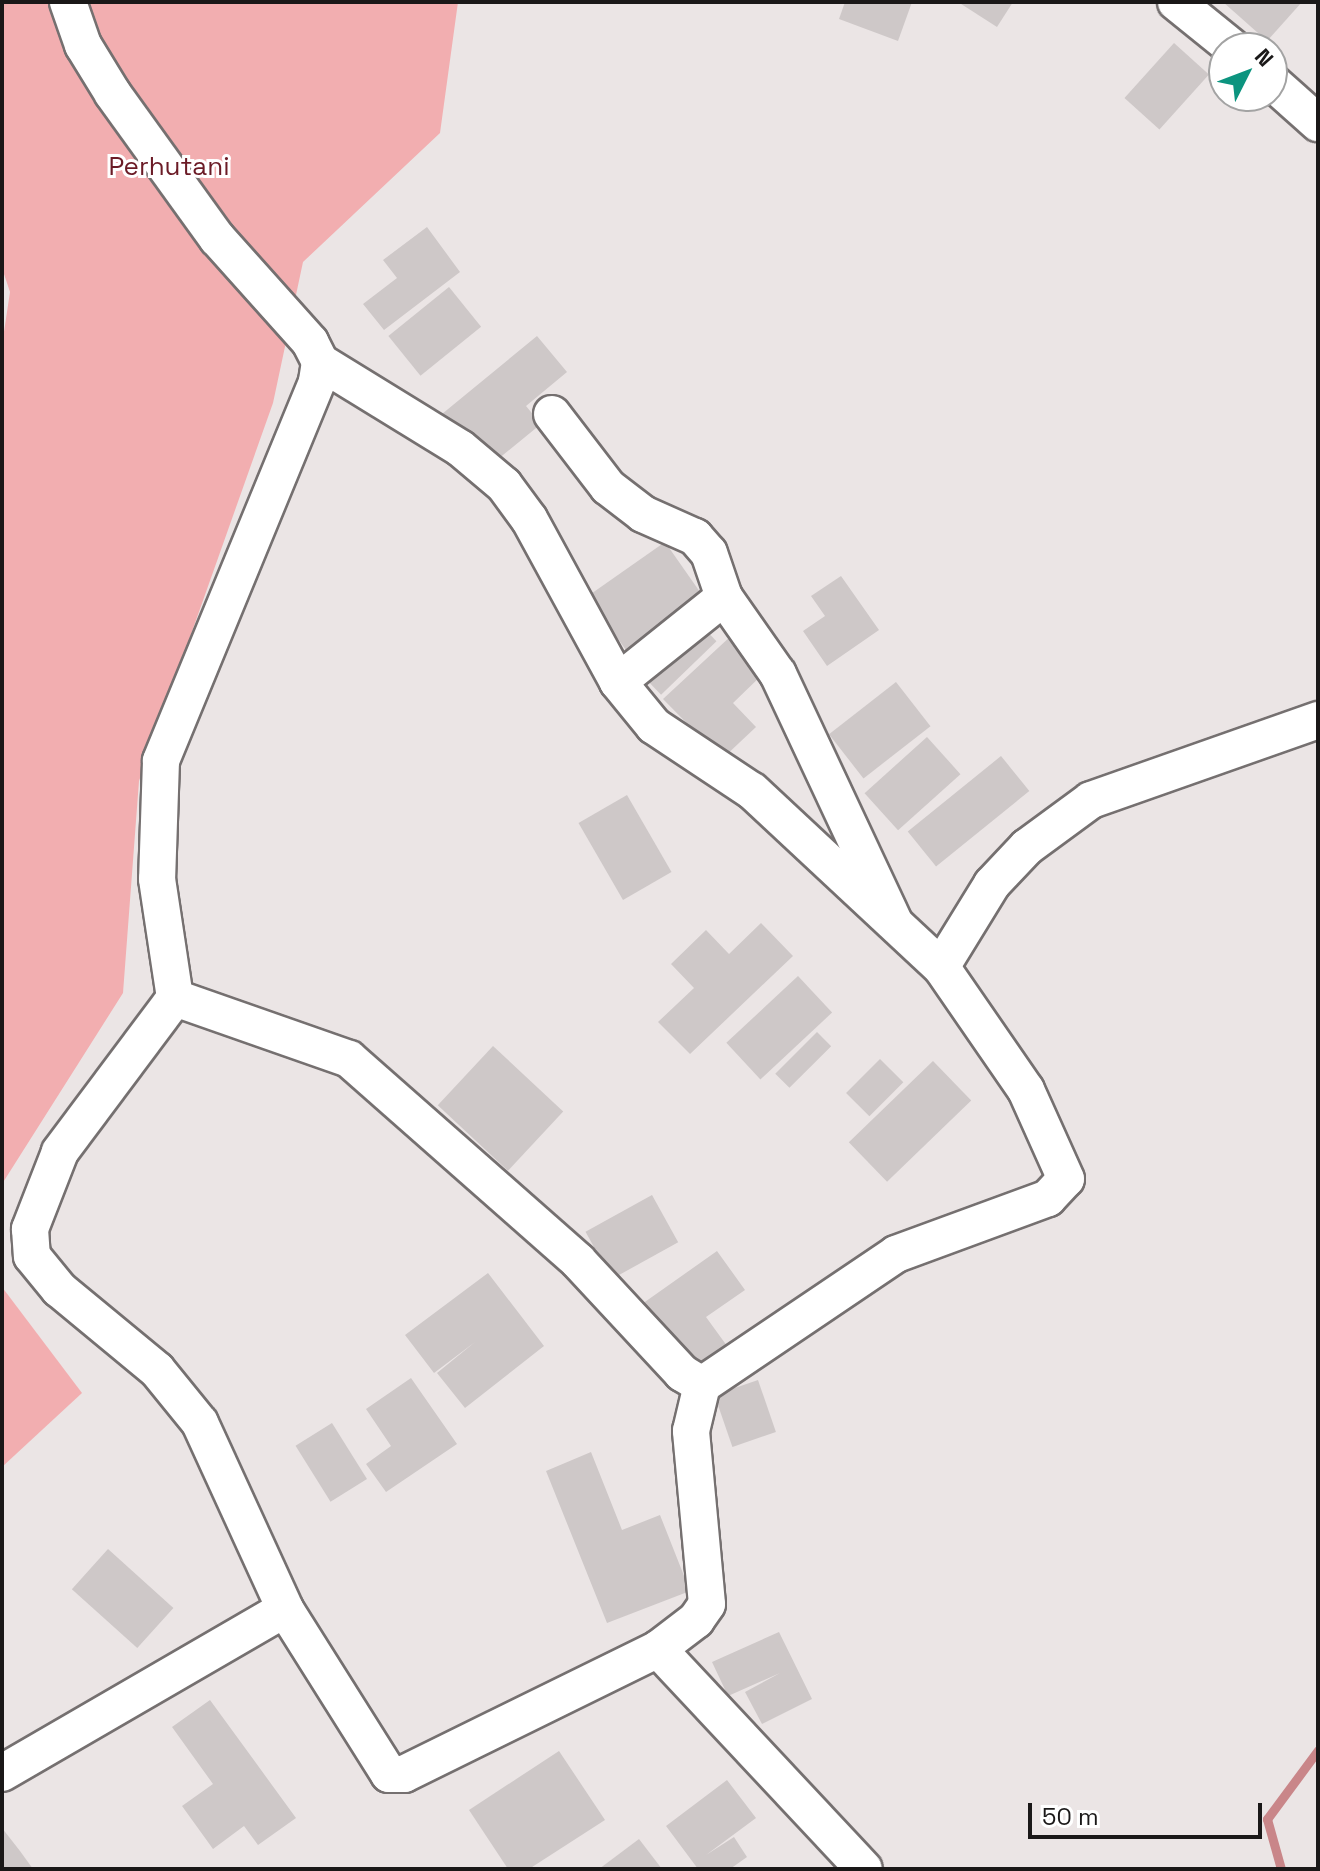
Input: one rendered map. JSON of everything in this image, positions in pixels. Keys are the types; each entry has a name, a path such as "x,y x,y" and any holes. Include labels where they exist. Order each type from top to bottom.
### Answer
{"street":[{"path":"68,2 83,45 113,94 217,238 310,342 320,362 460,448 504,485 529,519 618,682 654,726 752,791 941,967 996,1040 1048,1128 1065,1167 1060,1190 896,1254 702,1385 691,1431 707,1604 680,1636 404,1774 389,1774 285,1609 218,1459 181,1395 59,1289 28,1245 60,1152 175,998 157,879 161,761 317,382 320,362"},
{"path":"1176,2 1213,32"},
{"path":"1288,96 1318,123"},
{"path":"552,414 608,487 643,514 695,537 709,553 724,597 778,674 896,926"},
{"path":"618,682 724,597"},
{"path":"941,967 992,884 1027,847 1091,800 1318,720"},
{"path":"175,998 349,1059 578,1261 682,1373 702,1385"},
{"path":"2,1773 285,1609"},
{"path":"658,1649 864,1869"}],"green space":[{"name":"Perhutani","path":"2,2 458,2 440,133 303,262 273,403 139,781 123,993 2,1184 2,345 10,292 2,268"},
{"path":"2,1287 82,1393 2,1467"}],"building":[{"path":"845,2 912,2 898,41 839,19"},
{"path":"958,2 1013,2 997,27"},
{"path":"1223,2 1302,2 1275,32 1257,32"},
{"path":"1174,43 1208,75 1159,129 1124,98"},
{"path":"427,227 460,272 384,330 363,304 397,278 383,260"},
{"path":"449,287 481,327 420,376 388,336"},
{"path":"537,336 567,372 526,406 541,424 487,468 442,414"},
{"path":"665,542 708,603 631,657 588,596"},
{"path":"841,576 879,630 827,666 803,631 825,616 811,596"},
{"path":"697,621 716,641 661,695 642,674"},
{"path":"732,635 766,671 733,703 756,727 722,759 663,699"},
{"path":"896,682 930,726 863,778 829,734"},
{"path":"927,737 960,774 898,830 865,793"},
{"path":"1001,756 1029,791 936,866 908,832"},
{"path":"627,795 672,872 623,900 579,823"},
{"path":"761,923 793,956 690,1054 658,1022 694,988 671,964 706,930 729,954"},
{"path":"798,976 832,1013 760,1079 726,1043"},
{"path":"817,1032 831,1046 789,1088 775,1074"},
{"path":"493,1046 563,1111 508,1171 438,1105"},
{"path":"880,1059 903,1082 869,1116 846,1093"},
{"path":"933,1061 971,1101 887,1182 849,1142"},
{"path":"652,1195 678,1242 612,1279 586,1232"},
{"path":"717,1251 745,1290 706,1317 730,1350 693,1376 642,1304"},
{"path":"488,1273 544,1346 465,1408 437,1373 475,1342 434,1373 405,1335"},
{"path":"411,1378 457,1444 386,1492 366,1464 391,1446 366,1409"},
{"path":"758,1380 776,1432 732,1447 715,1395"},
{"path":"332,1423 367,1479 331,1502 296,1446"},
{"path":"591,1452 622,1530 660,1515 690,1591 607,1623 546,1471"},
{"path":"108,1549 173,1608 137,1648 72,1589"},
{"path":"779,1632 812,1699 762,1724 745,1692 780,1673 728,1696 712,1662"},
{"path":"210,1700 296,1818 258,1845 244,1826 213,1849 182,1806 213,1784 172,1727"},
{"path":"559,1751 605,1820 529,1869 508,1869 469,1810"},
{"path":"727,1780 756,1818 706,1855 734,1837 747,1857 730,1869 698,1869 666,1826"},
{"path":"2,1828 20,1851 33,1869 2,1869"},
{"path":"639,1839 662,1869 599,1869"}],"waterway":[{"path":"1281,1869 1267,1819 1318,1750"}]}
